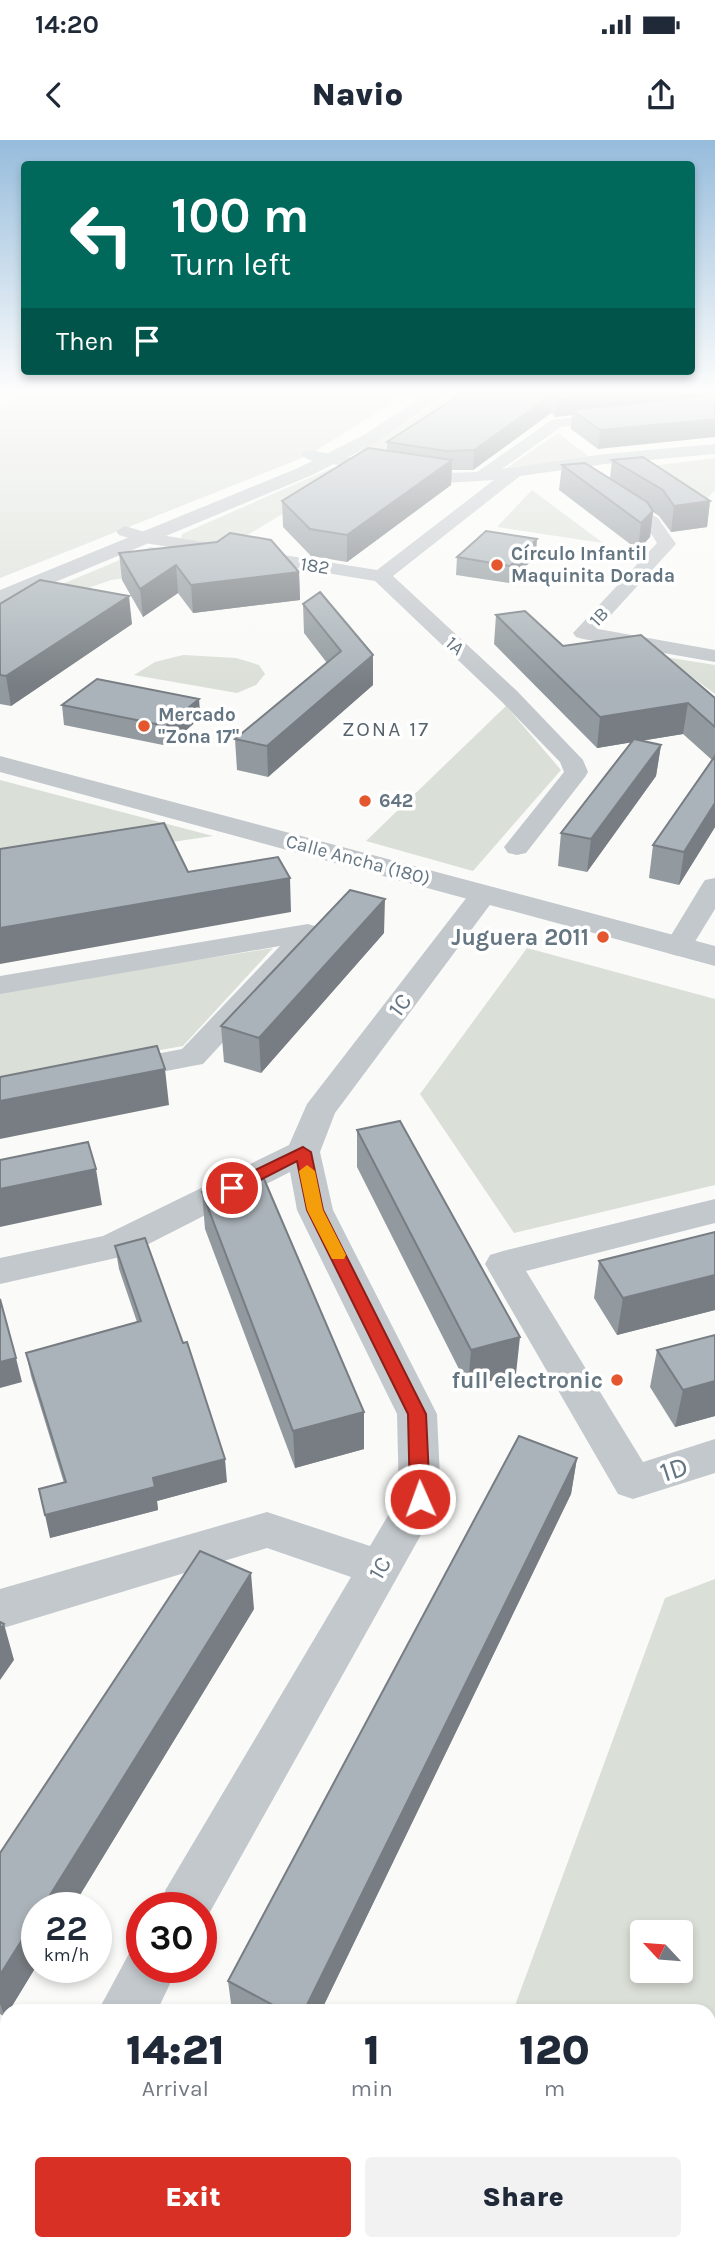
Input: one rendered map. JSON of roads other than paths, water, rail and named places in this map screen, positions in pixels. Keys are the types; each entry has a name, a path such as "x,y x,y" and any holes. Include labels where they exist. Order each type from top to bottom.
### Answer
{"street":[{"path":"0,581 226,489"},
{"path":"0,598 259,489"},
{"path":"381,576 493,489"},
{"name":"1B","path":"602,489 652,522 667,544 583,633 715,656"},
{"name":"182","path":"125,531 145,538 381,576"},
{"name":"1A","path":"381,576 509,696 571,760 576,772 517,847"},
{"name":"Calle Ancha (180)","path":"0,764 715,957"},
{"path":"678,947 715,886"},
{"name":"1C","path":"194,1892 420,1499 417,1414 315,1210 303,1152 319,1111 485,894"},
{"path":"0,985 308,933 192,1057 80,1077"},
{"path":"0,1272 111,1248 303,1152"},
{"name":"1D","path":"715,1211 503,1264 633,1482 715,1456"},
{"path":"0,1609 267,1530 380,1568"},
{"path":"130,2004 142,1983"}],"place":[{"name":"Círculo Infantil Maquinita Dorada","path":"497,565"},
{"name":"Mercado \"Zona 17\"","path":"144,726"},
{"name":"642","path":"365,801"},
{"name":"Juguera 2011","path":"603,937"},
{"name":"full electronic","path":"617,1380"}],"district":[{"name":"ZONA 17","path":"386,729"}]}
